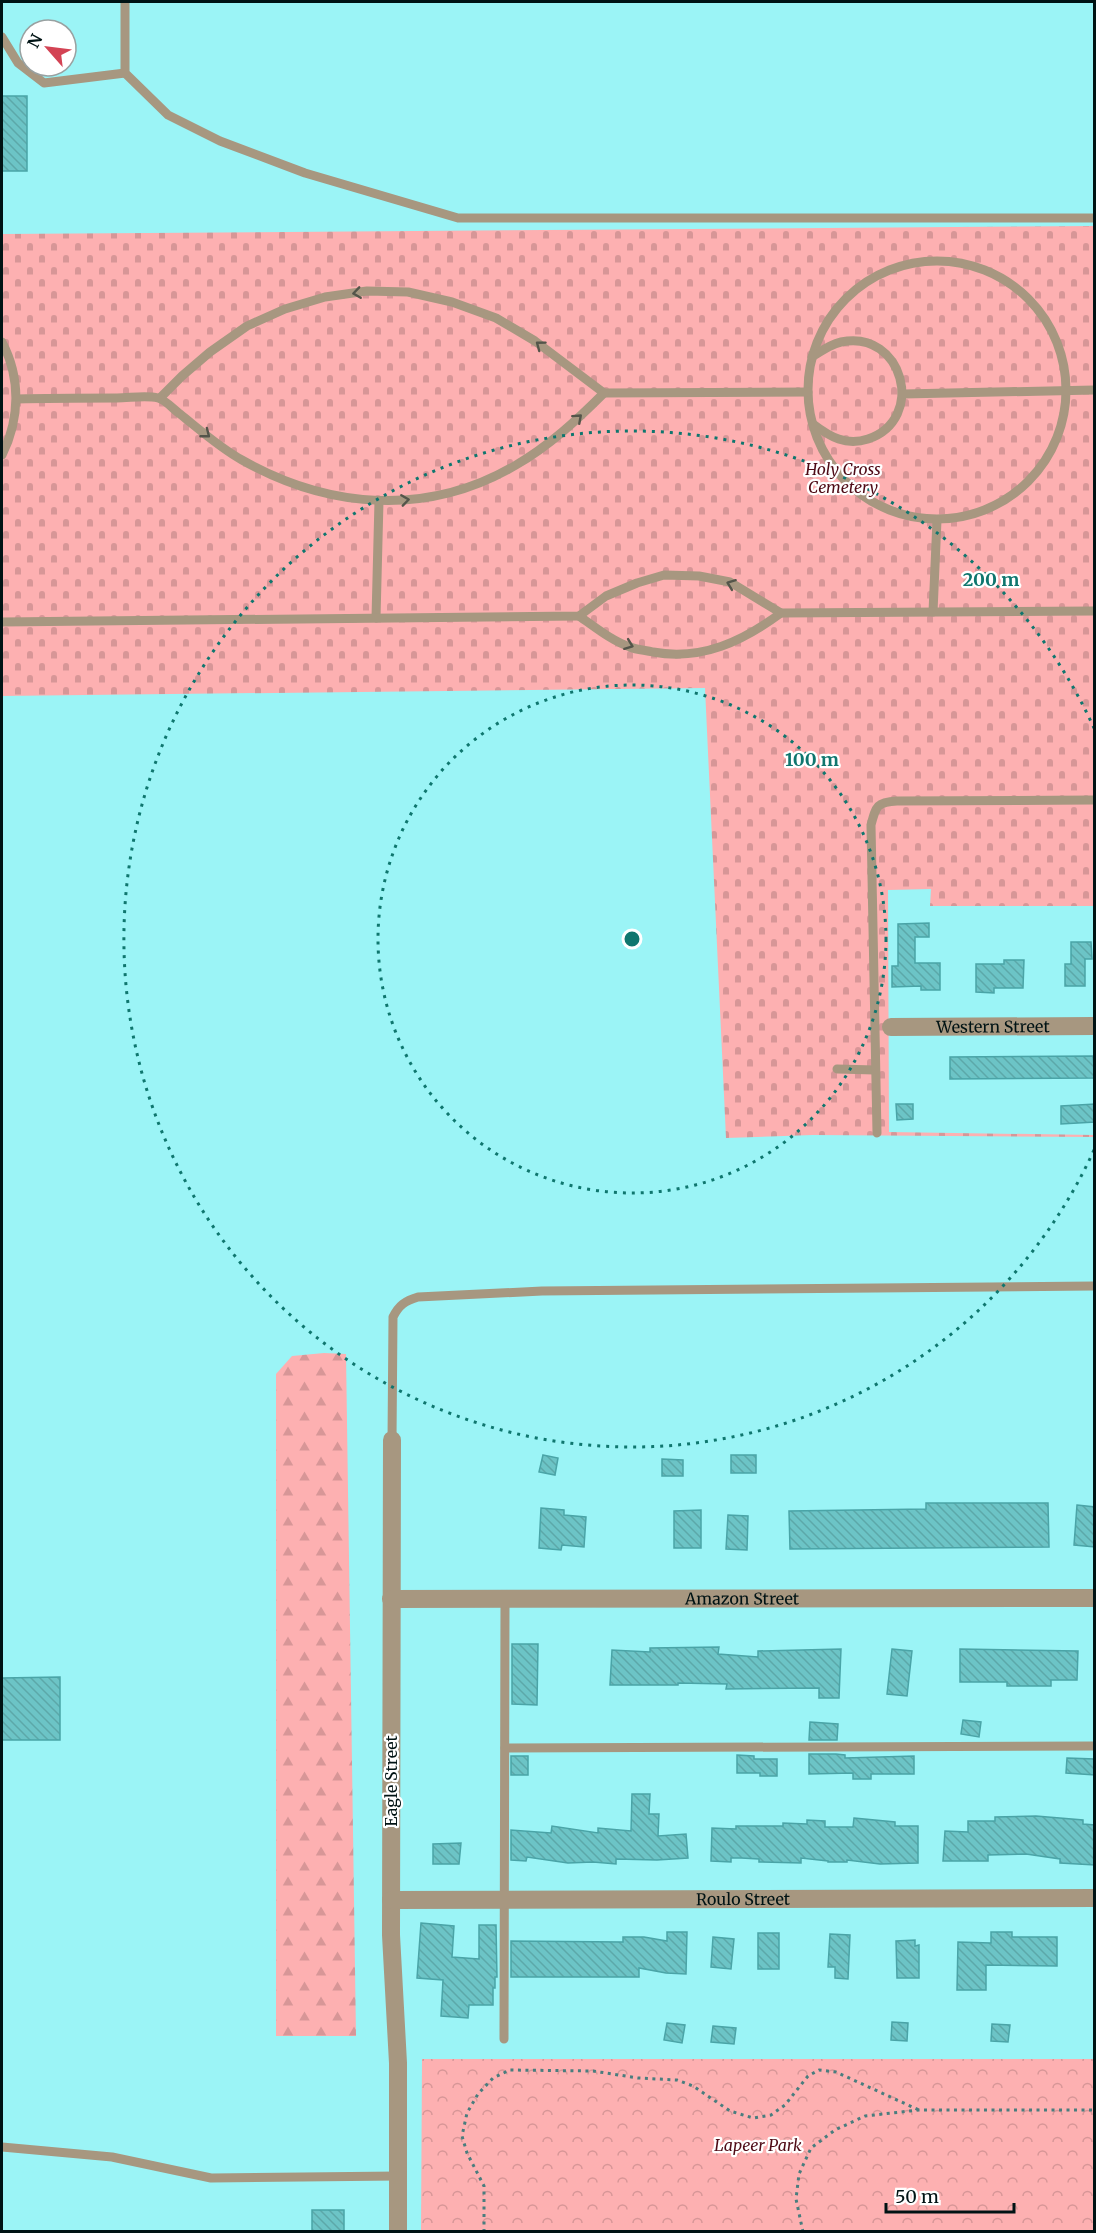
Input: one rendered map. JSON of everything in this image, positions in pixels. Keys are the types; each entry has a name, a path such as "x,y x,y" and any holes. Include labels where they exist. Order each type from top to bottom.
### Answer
{"street":[{"name":"Western Street","path":"891,1027 1095,1026"},
{"name":"Eagle Street","path":"392,1440 391,1900 398,2063 398,2232"},
{"name":"Amazon Street","path":"391,1599 1095,1598"},
{"name":"Roulo Street","path":"391,1900 1095,1898"}],"lane":[{"path":"125,2 124,73 168,115 220,141 305,173 458,218 1095,218"},
{"path":"2,37 18,63 44,83 124,73"},
{"path":"929,260 964,263 998,274 1026,295 1049,323 1062,355 1067,390 1060,430 1042,466 1013,495 976,513 936,520 901,515 868,500 841,477 821,447 813,424 808,392 812,357 819,338 837,308 863,284 894,267 929,260"},
{"path":"160,398 210,352 247,327 285,309 325,297 367,291 408,292 452,302 496,318 535,341 603,393 808,392"},
{"path":"812,357 840,342 856,341 871,344 884,352 895,364 901,378 903,394 899,411 890,425 877,436 860,441 843,441 827,436 813,424"},
{"path":"2,342 10,358 17,399 11,436 2,455"},
{"path":"903,394 1095,390"},
{"path":"17,399 160,398 228,452 267,474 310,490 355,500 396,501 438,495 478,484 516,466 581,416 603,393"},
{"path":"376,618 379,501"},
{"path":"933,612 936,520"},
{"path":"2,622 579,616 606,596 664,575 699,576 730,582 781,613 1095,611"},
{"path":"579,616 604,634 631,648 661,653 696,654 754,633 781,613"},
{"path":"877,1132 871,825 876,809 883,802 897,801 1095,800"},
{"path":"837,1069 875,1070"},
{"name":"Eagle Street","path":"392,1440 393,1317 398,1307 406,1300 418,1297 542,1291 1095,1286"},
{"path":"504,2039 505,1599"},
{"path":"505,1748 1095,1746"},
{"path":"2,2147 112,2157 211,2178 398,2176"}],"path":[{"path":"484,2232 484,2186 467,2153 462,2136 466,2113 478,2094 493,2078 510,2070 593,2071 638,2078 677,2080 693,2086 730,2111 753,2118 771,2115 785,2105 808,2076 819,2070 836,2072 919,2110"},
{"path":"803,2232 796,2199 799,2174 811,2148 835,2130 865,2116 919,2110 1095,2110"}],"green space":[{"name":"Holy Cross Cemetery","path":"1094,226 1094,906 930,906 931,889 888,890 889,1132 1094,1135 1094,1137 813,1135 726,1138 705,688 2,696 2,234"},
{"path":"324,1353 346,1354 356,2036 276,2036 276,1374 292,1356"},
{"name":"Lapeer Park","path":"422,2059 1094,2059 1094,2231 421,2231"}],"building":[{"path":"2,96 27,96 27,171 2,171"},
{"path":"929,923 929,937 915,937 915,963 940,963 940,990 921,990 921,986 892,987 892,966 898,966 898,924"},
{"path":"1071,942 1091,942 1092,959 1085,959 1085,986 1065,986 1065,964 1071,964"},
{"path":"1004,960 1024,960 1023,988 994,988 994,993 976,992 976,964 1004,964"},
{"path":"1093,1056 1095,1078 950,1079 950,1057"},
{"path":"896,1104 913,1104 913,1119 897,1120"},
{"path":"1095,1104 1095,1122 1061,1124 1061,1106"},
{"path":"543,1455 558,1458 555,1475 539,1472"},
{"path":"731,1455 756,1455 756,1473 731,1473"},
{"path":"662,1459 683,1460 683,1476 662,1476"},
{"path":"926,1503 1048,1503 1049,1547 790,1549 789,1511 926,1509"},
{"path":"1077,1505 1095,1507 1095,1547 1074,1545"},
{"path":"541,1508 564,1510 564,1515 586,1517 584,1547 562,1545 561,1550 539,1548"},
{"path":"701,1510 701,1548 674,1548 674,1511"},
{"path":"728,1515 748,1516 747,1550 726,1549"},
{"path":"512,1644 538,1644 537,1705 512,1704"},
{"path":"719,1647 718,1654 758,1657 758,1651 841,1649 839,1698 819,1698 819,1688 726,1689 727,1684 678,1683 678,1685 610,1685 612,1650 650,1652 650,1648"},
{"path":"892,1649 912,1651 907,1696 887,1694"},
{"path":"960,1649 1078,1651 1077,1680 1051,1680 1051,1686 1007,1686 1007,1682 960,1682"},
{"path":"60,1677 60,1740 2,1740 2,1678"},
{"path":"963,1720 981,1722 979,1737 961,1734"},
{"path":"810,1722 838,1724 837,1740 809,1740"},
{"path":"809,1754 845,1755 845,1758 914,1756 914,1774 871,1774 871,1779 853,1779 853,1773 809,1774"},
{"path":"737,1755 754,1756 754,1759 777,1759 777,1776 737,1773"},
{"path":"511,1756 528,1756 528,1775 511,1775"},
{"path":"1067,1758 1095,1759 1095,1775 1066,1773"},
{"path":"632,1794 650,1794 649,1814 659,1814 658,1836 686,1834 688,1858 616,1859 616,1864 568,1863 527,1857 526,1861 511,1860 511,1830 551,1833 552,1826 598,1833 598,1828 631,1831"},
{"path":"1036,1816 1083,1820 1083,1824 1095,1825 1095,1865 1060,1863 1060,1859 1026,1854 988,1855 988,1861 943,1861 945,1831 968,1832 968,1821 995,1821 995,1817"},
{"path":"854,1818 895,1822 895,1826 918,1826 918,1863 880,1864 847,1860 847,1862 828,1862 801,1858 801,1863 759,1862 759,1859 741,1858 731,1858 731,1862 711,1861 712,1828 783,1826 783,1823 807,1824 807,1820 825,1821 825,1827 853,1827"},
{"path":"461,1843 459,1864 433,1864 433,1844"},
{"path":"421,1923 454,1926 452,1957 479,1959 479,1925 496,1925 497,1977 495,1977 495,1988 493,1988 493,2005 469,2005 468,2018 441,2016 443,1980 417,1978"},
{"path":"667,1932 687,1932 686,1974 639,1968 639,1977 511,1977 511,1941 623,1942 623,1937 644,1937 667,1941"},
{"path":"991,1932 1012,1932 1012,1937 1057,1937 1057,1966 986,1965 986,1990 957,1990 958,1942 991,1943"},
{"path":"758,1933 779,1933 779,1969 758,1969"},
{"path":"830,1934 850,1935 848,1979 835,1978 835,1967 828,1967"},
{"path":"713,1937 734,1939 731,1969 711,1967"},
{"path":"915,1940 915,1946 919,1945 919,1978 897,1978 896,1941"},
{"path":"892,2022 908,2023 907,2041 891,2040"},
{"path":"667,2023 685,2025 682,2043 664,2040"},
{"path":"992,2024 1010,2025 1008,2042 991,2041"},
{"path":"713,2026 736,2028 734,2044 711,2042"},
{"path":"312,2210 344,2210 344,2232 312,2232"}]}
